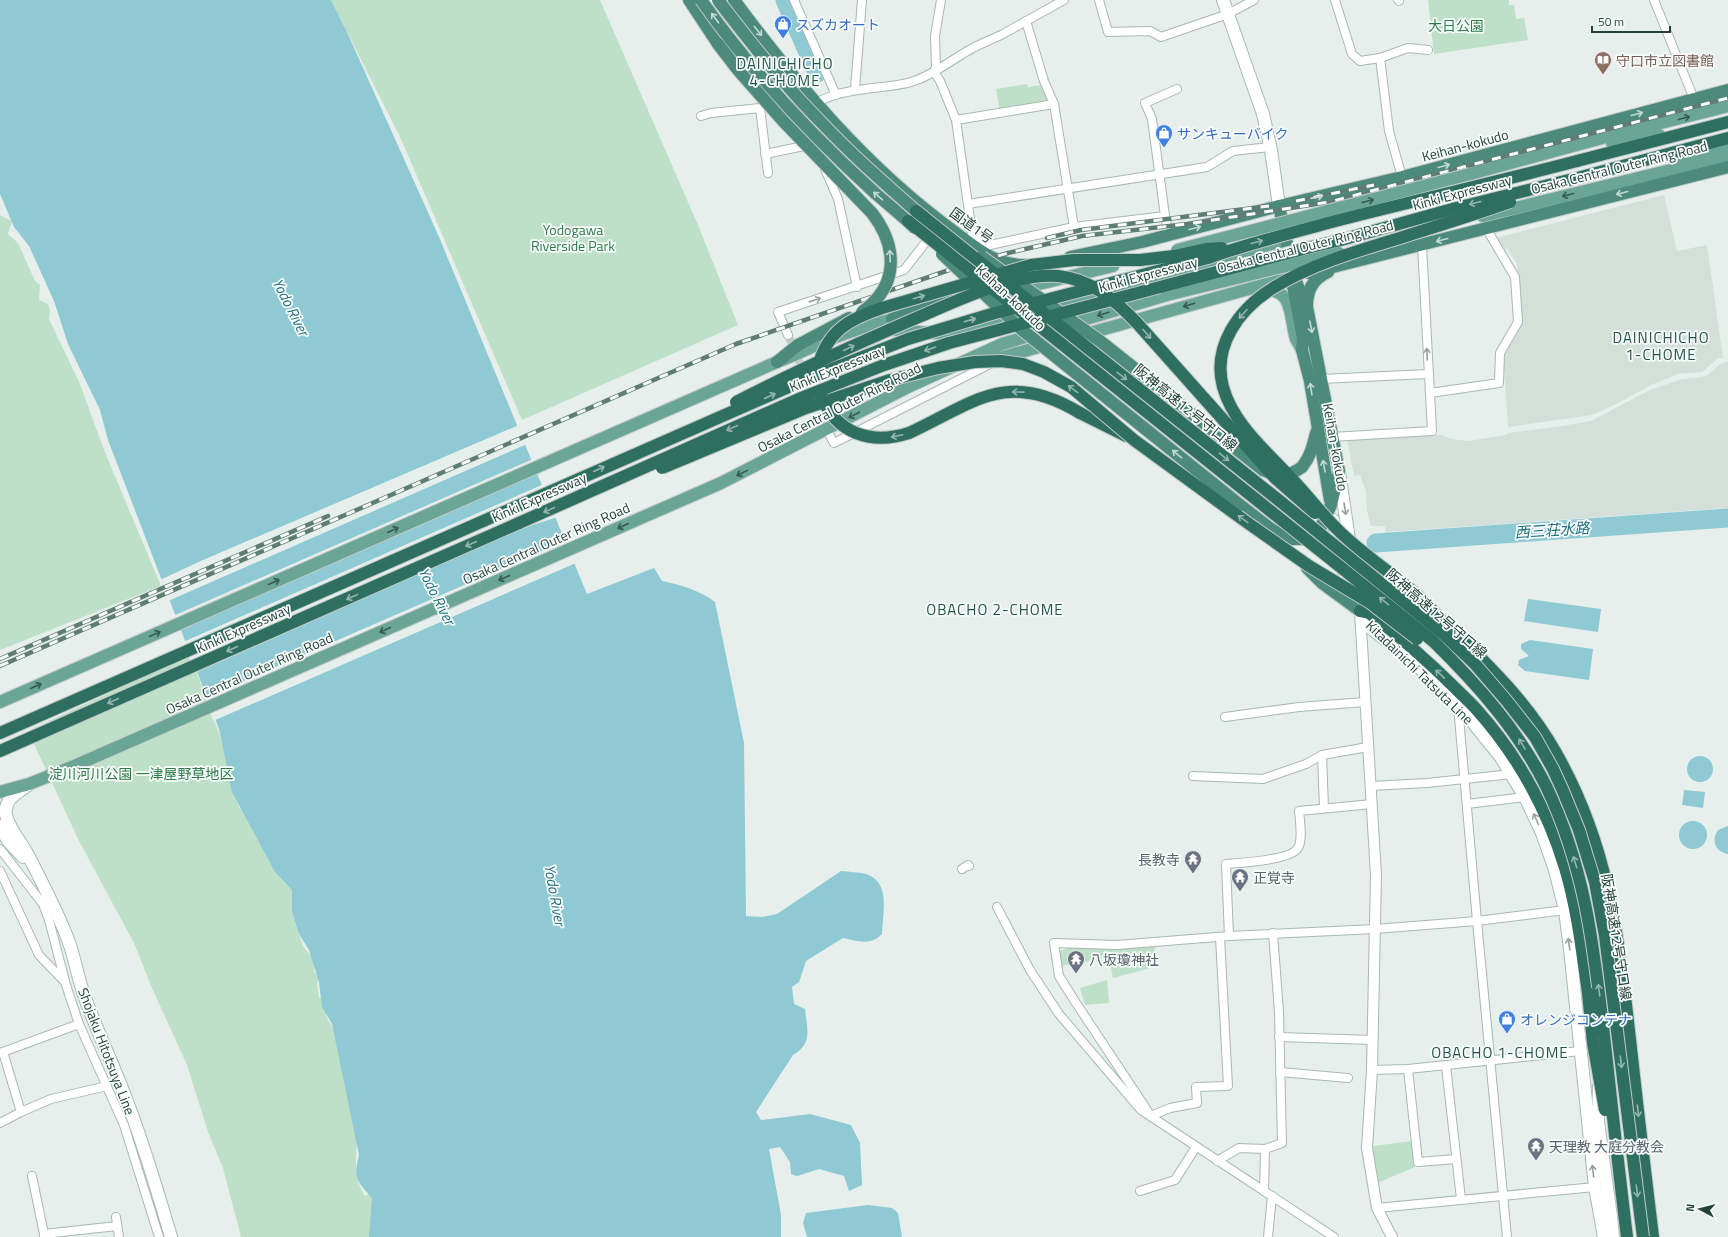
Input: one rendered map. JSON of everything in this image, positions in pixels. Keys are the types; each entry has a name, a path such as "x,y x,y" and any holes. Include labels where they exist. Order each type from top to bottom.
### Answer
{"highway":[{"path":"689,0 718,44 738,70 784,122 881,224 890,248 890,271 888,279 878,298 862,312 798,345 777,362"},
{"name":"Keihan-kokudo","path":"701,0 740,51 775,93 847,166 908,221 1021,329 1240,505 1271,529 1291,539 1307,539 1315,534 1322,525 1331,505 1339,471 1307,307 1294,277 1279,206 1402,177 1728,90"},
{"path":"718,0 750,42 814,116 856,157 916,211 1100,341 1263,470 1276,475 1289,475 1302,467 1308,460 1312,451 1317,428"},
{"name":"国道1号","path":"734,0 831,121 859,150 919,206 986,255 999,262 1014,265 1040,263 1142,242 1279,206"},
{"name":"Kinki Expressway","path":"0,733 664,440 809,378 908,339 996,313 1208,258 1236,247 1728,122"},
{"name":"Kinki Expressway","path":"0,751 848,378 949,343 1303,248 1341,240 1456,208 1728,138"},
{"path":"1294,277 1422,245 1485,222 1723,163"},
{"path":"1339,532 1303,490 1257,442 1233,411 1223,387 1221,366 1224,346 1232,326 1243,312 1263,295 1301,273 1362,250 1459,220 1581,177"},
{"name":"阪神高速12号守口線","path":"916,211 1035,308 1441,632 1475,664 1535,737 1553,769 1563,791 1579,830 1595,882 1605,936 1643,1237"},
{"name":"阪神高速12号守口線","path":"908,221 1027,318 1409,621 1465,672 1509,724 1534,764 1554,804 1575,860 1582,885 1592,938 1627,1237"},
{"path":"892,319 960,295 1142,242"},
{"path":"1134,440 1053,399 1032,393 1020,392 994,394 975,400 953,409 921,427 899,436 888,438 867,437 842,426 828,411 818,387 818,368 820,359 828,342 840,328 866,313 1018,268 1074,260 1146,259 1174,256 1206,249 1236,247"},
{"path":"1307,307 1308,296 1312,283 1322,275 1343,265"},
{"path":"664,440 760,390 874,336 949,304 998,286 1024,278 1037,276 1058,276 1091,285 1115,301 1137,323 1275,478 1419,597 1480,659 1512,696 1535,737"},
{"name":"Keihan-kokudo","path":"1294,277 1292,286 1303,338 1302,350 1310,381 1331,505"},
{"path":"571,500 614,487 833,398 890,380 938,368 975,362 1012,362 1023,364 1044,372 1071,387 1134,440 1303,561 1369,602 1478,687"},
{"path":"1271,529 1322,583 1360,612 1369,613 1421,655 1476,709 1510,751 1523,772 1541,806 1559,851 1575,913 1599,1081 1619,1168"},
{"path":"1380,576 1434,613 1506,684 1536,722 1556,752 1569,777 1593,835 1606,879 1617,934 1653,1237"}],"main road":[{"path":"1223,0 1263,114 1270,147 1279,206"},
{"name":"Osaka Central Outer Ring Road","path":"0,702 777,362 799,354 822,342 867,326 1114,266 1496,167 1552,148 1617,134 1728,106"},
{"path":"1493,153 1552,148 1654,136 1728,116"},
{"path":"1552,148 1612,121"},
{"path":"1627,180 1728,145"},
{"name":"Osaka Central Outer Ring Road","path":"3,795 74,766 707,489 789,449 908,387 1002,344 1167,295 1485,222 1627,180 1647,182 1723,163"},
{"path":"867,326 928,334 948,334 967,331 1287,244"},
{"path":"908,387 1006,356 1294,277"},
{"path":"1229,294 1269,290 1280,294 1288,302 1296,339 1302,350"},
{"name":"Kitadainichi Tatsuta Line","path":"1339,471 1360,612"},
{"name":"Kitadainichi Tatsuta Line","path":"1331,505 1338,555 1360,612 1367,625 1416,664 1458,706 1486,737 1512,774 1542,833 1555,870 1564,910 1570,949 1595,1187 1604,1237"},
{"path":"1341,564 1344,558 1352,554 1482,662 1513,698 1536,731 1565,780 1586,827 1602,879 1619,972 1619,995 1616,1018 1601,1072 1597,1097 1598,1122 1613,1237"},
{"name":"Shojaku Hitotsuya Line","path":"3,795 8,821 28,855 68,938 83,992 125,1095 146,1152 171,1237"},
{"name":"Shojaku Hitotsuya Line","path":"0,826 8,841 34,870"}],"street":[{"path":"794,0 836,95"},
{"path":"855,89 862,0"},
{"path":"934,72 936,67 935,36 941,0"},
{"path":"857,287 838,199 826,170 803,127 802,120 804,115 817,102 836,95 855,89 910,82 934,72 974,47 1064,0"},
{"path":"1099,0 1108,32 1150,31 1161,37 1228,14 1254,0"},
{"path":"1335,0 1352,54 1360,61 1380,58 1403,48 1428,50"},
{"path":"1654,0 1694,99"},
{"path":"1026,21 1044,81 1054,104 1074,226"},
{"path":"1380,58 1389,131 1402,177"},
{"path":"934,72 940,81 956,120 972,233 990,245 1074,226 1165,216"},
{"path":"1169,235 1165,216 1152,119 1145,103 1177,89"},
{"path":"956,120 1054,104"},
{"path":"701,116 760,108 776,108 792,117 802,120"},
{"path":"760,108 768,173"},
{"path":"765,154 811,144"},
{"path":"968,204 1068,190 1207,167 1233,151 1270,147"},
{"path":"788,335 778,312 857,287 904,270 942,222"},
{"path":"1430,393 1499,383 1500,353 1518,322 1515,277 1485,222"},
{"path":"1332,437 1432,431 1422,245"},
{"path":"832,440 1006,356"},
{"path":"1321,379 1428,374"},
{"path":"1360,612 1376,875 1372,1070 1368,1148 1377,1208 1392,1237"},
{"path":"1225,717 1299,707 1365,702"},
{"path":"1458,706 1507,1237"},
{"path":"1193,776 1263,779 1306,764 1322,756 1368,747"},
{"path":"1322,756 1324,808"},
{"path":"1371,786 1427,783 1512,774"},
{"path":"1467,804 1525,797"},
{"path":"1151,1116 1170,1108 1197,1104 1196,1087 1228,1086 1224,937 1226,864 1267,860 1292,854 1297,849 1300,842 1300,811 1372,804"},
{"path":"0,849 43,904 49,920 65,982 79,1024 124,1125 159,1237"},
{"path":"0,871 39,955 65,982"},
{"path":"997,907 1030,970 1059,1014 1141,1110 1334,1237"},
{"path":"1151,1116 1059,976 1054,943 1117,945 1273,933 1375,929 1477,921 1564,910"},
{"path":"1217,1161 1238,1148 1265,1149 1282,1143 1280,1038 1273,933"},
{"path":"21,1112 2,1053 79,1024"},
{"path":"1280,1038 1372,1040"},
{"path":"1372,1070 1446,1066 1580,1051"},
{"path":"1446,1066 1461,1199"},
{"path":"1408,1069 1418,1162 1456,1159"},
{"path":"1280,1072 1348,1078"},
{"path":"0,1123 51,1098 107,1086"},
{"path":"1140,1191 1175,1180 1196,1147"},
{"path":"1264,1190 1265,1149"},
{"path":"32,1176 44,1236 116,1222 118,1237"},
{"path":"1377,1208 1595,1187"},
{"path":"1268,1237 1272,1196"}],"shaded area":[{"path":"1664,195 1677,251 1707,245 1723,358 1718,358 1702,372 1678,374 1651,385 1592,415 1509,427 1503,352 1521,322 1517,264 1507,248 1505,250 1496,238"},
{"path":"1728,361 1728,508 1385,532 1385,526 1371,526 1367,511 1366,491 1360,475 1354,476 1347,438 1442,435 1452,439 1469,441 1505,435 1508,433 1591,421 1650,390 1682,379 1697,378 1708,375 1719,365"}],"green space":[{"name":"Yodogawa Riverside Park","path":"331,0 600,0 698,225 738,325 522,420 401,139"},
{"name":"大日公園","path":"1428,0 1509,0 1509,5 1514,5 1516,19 1524,18 1528,40 1434,54"},
{"path":"1027,84 1028,87 1041,85 1050,101 1000,112 996,89"},
{"path":"0,215 12,221 8,234 18,243 35,281 40,285 39,300 48,304 50,310 49,319 80,384 104,450 161,586 0,650"},
{"name":"淀川河川公園 一津屋野草地区","path":"190,655 220,736 230,779 239,808 250,813 295,891 292,912 299,934 303,946 310,955 316,957 314,971 319,977 317,984 319,998 327,995 326,1016 337,1036 358,1136 356,1151 357,1176 361,1190 365,1196 371,1192 376,1199 375,1237 241,1237 223,1168 208,1132 187,1065 152,988 134,943 79,841 28,731"},
{"path":"1155,945 1154,967 1113,978 1109,958 1060,966 1058,959 1060,951 1069,948"},
{"path":"1107,980 1109,1003 1085,1005 1080,988"},
{"path":"1412,1141 1415,1167 1375,1184 1373,1146"}],"water":[{"name":"Yodo River","path":"0,0 331,0 346,30 439,237 587,594 654,568 662,581 690,588 715,602 744,743 746,916 762,917 777,914 841,871 866,874 874,878 879,884 884,900 882,934 873,940 864,942 843,938 806,961 799,982 792,987 794,1004 805,1009 807,1030 806,1041 804,1046 793,1055 756,1112 761,1120 810,1114 851,1125 860,1143 862,1185 849,1191 844,1176 819,1169 797,1176 791,1174 790,1162 780,1147 769,1149 781,1215 781,1237 369,1237 372,1198 358,1179 356,1169 359,1155 332,1024 322,1007 319,982 309,950 299,934 292,912 292,890 275,872 232,792 219,729 108,440 100,410 68,344 54,301 29,246 14,227 0,194"},
{"path":"1528,599 1601,609 1598,632 1524,621"},
{"path":"1530,640 1593,649 1589,680 1525,671 1518,665 1519,660 1529,656 1521,649 1521,644"},
{"path":"1700,756 1709,760 1713,769 1709,778 1700,782 1691,778 1687,769 1691,760"},
{"path":"1684,790 1705,792 1703,808 1682,805"},
{"path":"1693,821 1703,825 1707,835 1703,845 1693,849 1683,845 1679,835 1683,825"},
{"path":"1728,826 1727,854 1723,853 1717,848 1715,845 1715,838 1718,830"},
{"path":"868,1205 892,1208 898,1213 902,1237 807,1237 803,1223 806,1213"}],"pier":[{"path":"519,425 527,444 168,601 160,580 203,560"},
{"path":"533,459 539,473 179,630 173,616"},
{"path":"544,484 557,517 521,529 195,673 183,642"},
{"path":"567,540 576,563 213,721 205,698"}],"waterway":[{"path":"785,0 817,73"},
{"name":"西三荘水路","path":"1376,543 1728,518"}],"tunnel":[{"path":"788,335 829,432"}],"railway":[{"path":"0,666 736,344 949,270 1008,253 1082,236 1187,224 1329,202 1728,98"},
{"path":"1296,201 1374,185"},
{"path":"1047,238 1081,230 1269,206"},
{"path":"0,659 328,516"}],"place":[{"name":"スズカオート","path":"783,39"},
{"name":"守口市立図書館","path":"1603,75"},
{"name":"サンキューバイク","path":"1164,148"},
{"name":"長教寺","path":"1193,874"},
{"name":"正覚寺","path":"1240,892"},
{"name":"八坂瓊神社","path":"1076,974"},
{"name":"オレンジコンテナ","path":"1507,1034"},
{"name":"天理教 大庭分教会","path":"1536,1161"}],"district":[{"name":"DAINICHICHO 4-CHOME","path":"785,72"},
{"name":"DAINICHICHO 1-CHOME","path":"1661,346"},
{"name":"OBACHO 2-CHOME","path":"995,609"},
{"name":"OBACHO 1-CHOME","path":"1500,1052"}]}
